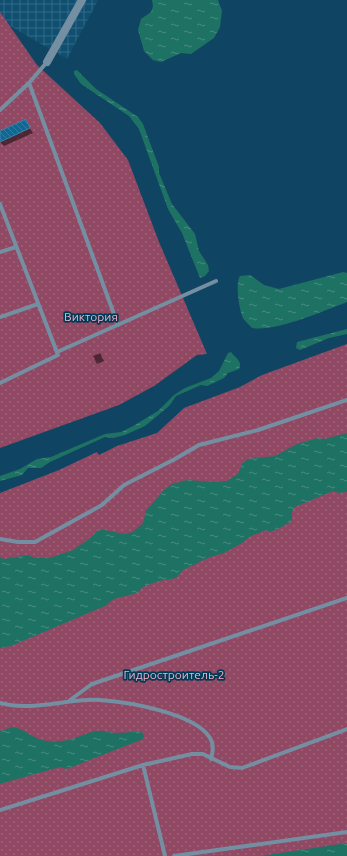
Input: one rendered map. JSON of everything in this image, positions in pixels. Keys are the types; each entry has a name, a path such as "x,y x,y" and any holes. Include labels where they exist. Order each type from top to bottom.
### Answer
{"street":[{"path":"48,62 82,0"}],"lane":[{"path":"0,110 29,83 48,62"},
{"path":"29,83 118,325"},
{"path":"0,204 58,355 0,383"},
{"path":"0,252 16,247"},
{"path":"57,352 216,281"},
{"path":"0,317 38,304"},
{"path":"0,539 18,542 34,542 102,505 124,485 176,459 199,445 258,430 347,400"},
{"path":"70,700 92,684 347,598"},
{"path":"0,703 14,707 34,706 70,700 100,700 142,705 187,719 202,728 211,739 213,751 212,759"},
{"path":"0,810 143,765 192,754 203,754 230,767 242,768 347,729"},
{"path":"143,765 165,856"},
{"path":"174,856 347,832"}],"shaded area":[{"path":"0,0 98,0 67,59 0,20"}],"green space":[{"name":"Виктория","path":"0,12 37,65 100,123 128,160 159,242 207,354 197,355 154,386 119,405 0,448"},
{"name":"Гидростроитель-2","path":"347,344 347,856 0,856 0,493 59,470 97,452 99,455 117,446 157,433 184,408 240,387 262,375"}],"water":[{"path":"152,0 218,0 222,11 220,27 214,38 191,54 181,53 161,62 153,60 144,51 138,30 141,19 151,12 153,6"},
{"path":"77,70 96,89 138,117 143,124 159,167 159,173 172,204 195,234 199,251 208,265 209,271 205,276 200,278 182,233 168,209 139,129 129,116 81,84 74,74 74,71"},
{"path":"343,272 347,273 347,302 300,320 274,327 252,328 243,318 238,296 240,276 250,275 264,285 279,289"},
{"path":"347,329 347,334 329,338 300,350 296,348 297,342"},
{"path":"231,352 240,364 239,369 228,373 224,378 207,386 201,385 176,396 169,406 145,426 125,435 113,438 105,437 50,462 41,468 28,468 22,475 0,481 0,476 20,469 37,459 51,457 105,434 121,432 133,426 158,411 174,395 185,388 211,378 219,371 228,353"},
{"path":"347,433 347,492 339,493 333,491 295,507 292,512 292,521 270,532 266,530 249,537 242,543 224,553 210,557 183,570 176,578 159,581 143,587 137,593 114,599 105,606 11,646 0,648 0,557 4,559 28,555 35,558 50,558 73,550 100,529 124,534 133,532 143,523 146,511 164,490 172,484 187,480 213,482 227,481 238,474 242,464 248,459 275,456 297,444 318,438 325,439"},
{"path":"13,727 18,728 38,739 54,742 72,739 95,731 116,733 141,732 144,735 143,739 67,769 60,767 0,784 0,731"},
{"path":"347,843 347,856 261,856"}],"building":[{"path":"26,119 30,128 0,142 0,131"}]}
